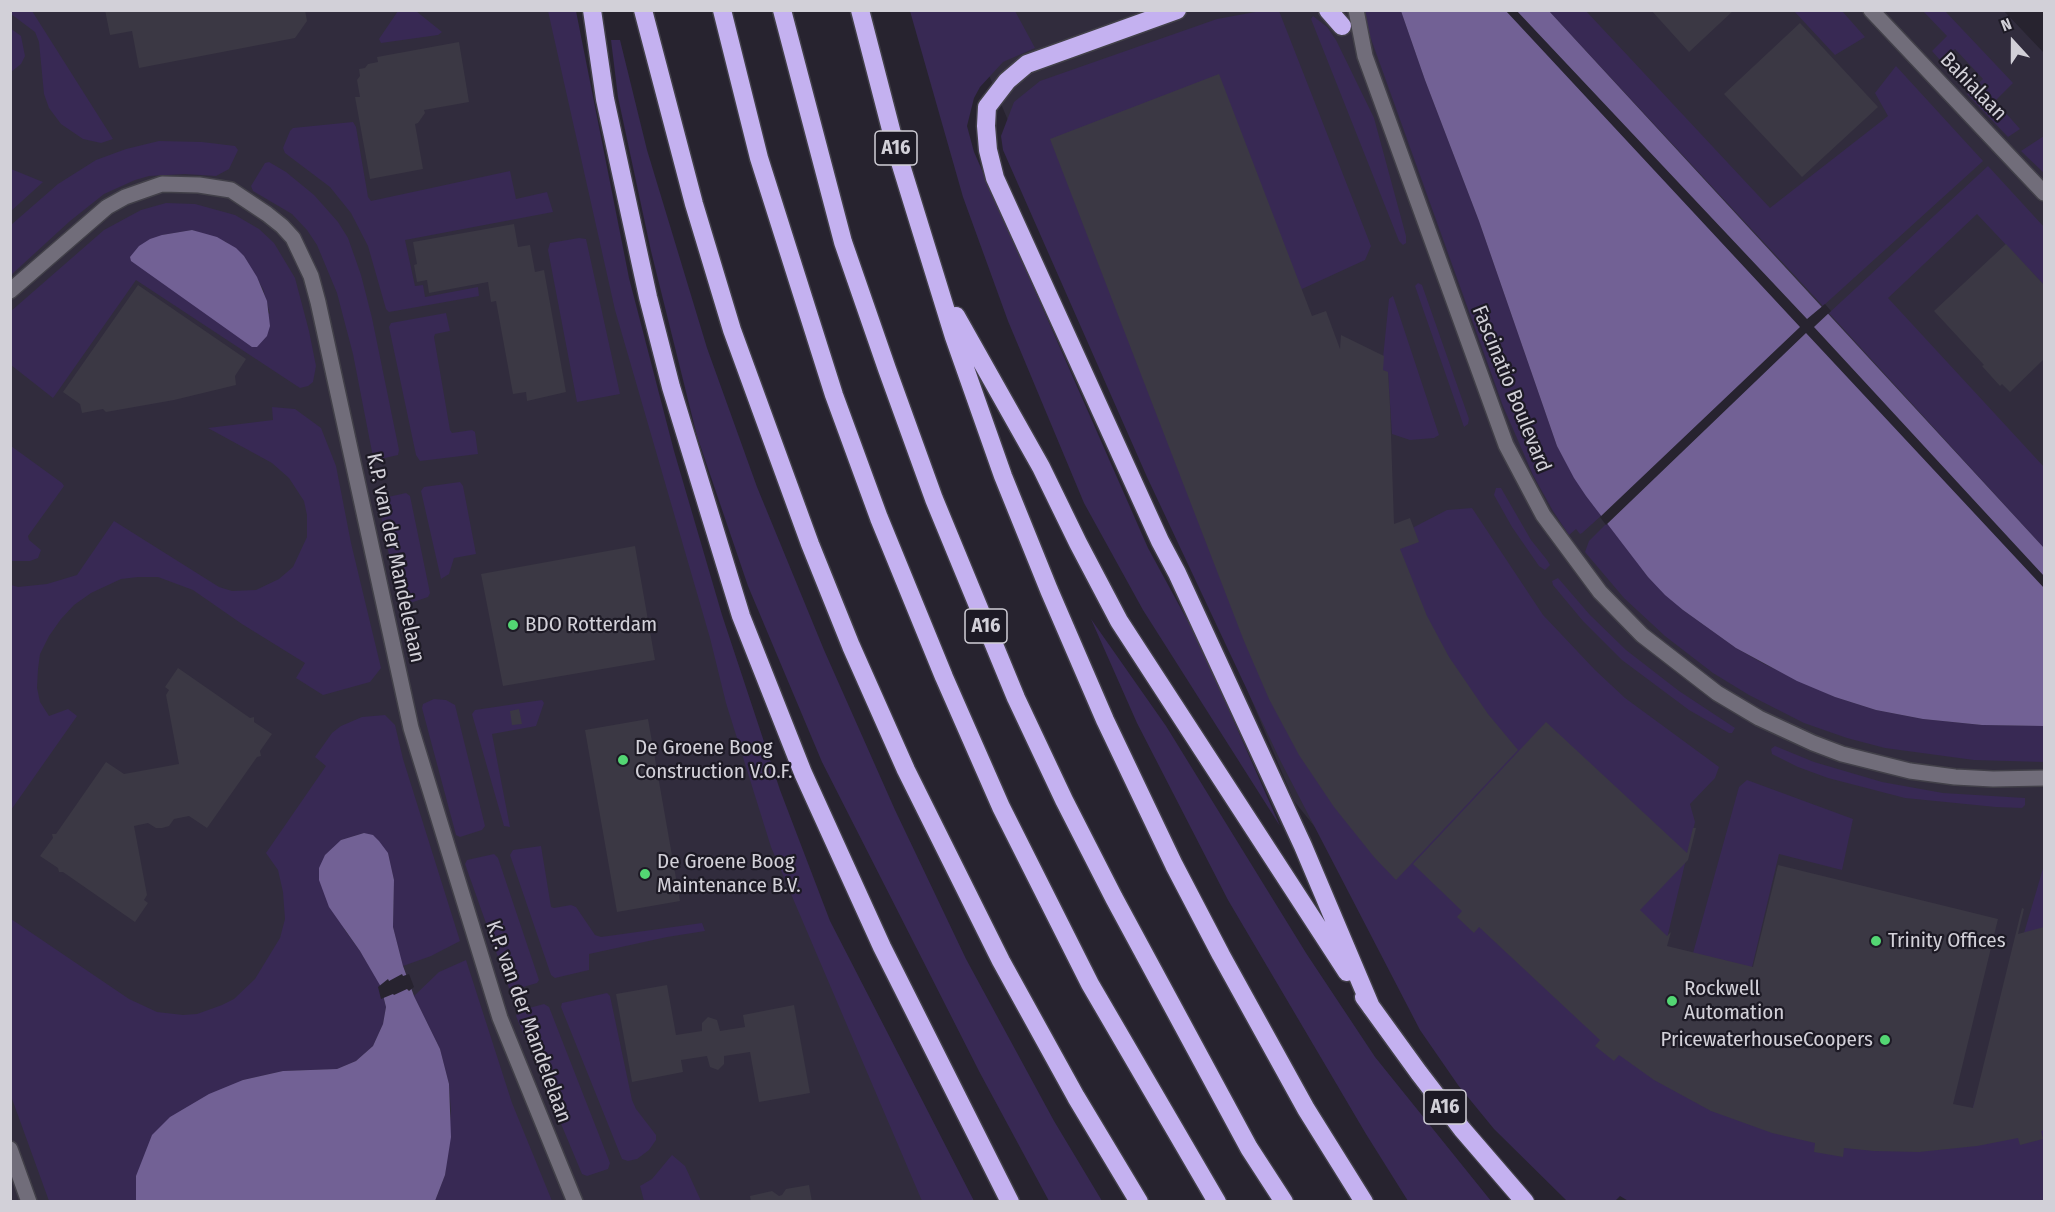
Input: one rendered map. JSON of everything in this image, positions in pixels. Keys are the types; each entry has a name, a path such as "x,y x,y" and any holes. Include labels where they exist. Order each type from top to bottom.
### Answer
{"highway":[{"path":"592,10 605,99 648,297 671,387 741,616 803,772 882,947 1011,1202"},
{"path":"644,10 694,204 732,330 810,544 851,646 906,770 1001,961 1076,1097 1139,1202"},
{"path":"722,10 759,158 834,394 879,519 944,677 1006,817 1090,984 1217,1202"},
{"name":"A16","path":"782,10 843,242 934,499 1016,698 1113,898 1249,1148 1284,1202"},
{"name":"A16","path":"860,10 896,149 954,337 1003,476 1049,590 1105,720 1174,865 1306,1109 1364,1202"},
{"path":"1177,10 1027,64 1007,81 987,107 988,150 995,178 1303,846 1371,1007"},
{"path":"1328,10 1339,18"},
{"name":"A16","path":"937,283 1041,467 1119,621 1371,1007 1462,1129 1525,1202"}],"street":[{"name":"Fascinatio Boulevard","path":"1356,10 1365,56 1506,445 1543,515 1584,573 1619,613 1657,648 1717,693 1759,718 1813,743 1842,754 1910,771 1974,778 2044,778"},
{"name":"Bahialaan","path":"1871,10 2044,193"},
{"name":"Fascinatio Boulevard","path":"1339,18 1365,56"},
{"name":"K.P. van der Mandelelaan","path":"10,291 107,207 125,197 162,184 199,185 231,190 267,214 293,238 311,276 318,302 411,728 498,1012 575,1202"},
{"path":"10,1149 29,1202"}],"shaded area":[{"path":"2003,10 2044,53 2044,1201 1544,1112 1294,801 962,11"},
{"path":"10,11 569,11 617,265 796,885 933,1201 11,1201"},
{"path":"10,11 32,11 113,139 101,143 83,139 61,124 49,108 44,94 39,42 35,32"},
{"path":"398,11 416,11 442,32 438,35 381,43 379,39"},
{"path":"548,11 576,11 629,278 674,451 722,615 780,790 830,921 974,1201 922,1201 771,847 726,703 710,638 615,310"},
{"path":"910,11 1015,11 1035,48 1003,62 980,87 974,98 967,126 974,152 1148,548 1198,640 1280,826 1143,610 1084,503 1008,321 963,197"},
{"path":"1261,11 1279,11 1371,246 1365,260 1291,294 1393,538 1447,510 1472,508 1543,615 1595,670 1625,698 1719,767 1715,778 1690,804 1695,822 1663,955 1690,964 1739,787 1747,780 1853,819 1842,870 1779,854 1726,1076 1963,1141 2044,865 2044,1201 1630,1202 1620,1196 1615,1201 1567,1201 1494,1129 1458,1085 1420,1030 1280,760 1147,477 1003,150 1001,136 1014,102 1040,81 1217,19"},
{"path":"1361,11 1401,11 1479,221 1557,446 1586,496 1602,515 1580,534 1576,529 1569,535 1553,511 1533,475 1503,406"},
{"path":"1401,11 1549,11 2044,548 2044,726 1982,725 1923,719 1876,710 1835,697 1797,681 1736,648 1683,610 1648,577 1586,496 1557,446 1479,221"},
{"path":"1549,11 1586,11 1770,208 1888,116 1875,93 1896,66 1983,161 1823,306"},
{"path":"1794,11 1842,11 1865,37 1835,55"},
{"path":"1923,11 1945,11 2013,83 1995,101 2020,129 2008,137 1967,94 1983,79 1955,49 1941,61 1932,51 1947,36"},
{"path":"1313,16 1327,27 1336,40 1374,118 1406,236 1406,243 1403,245 1399,241 1311,19"},
{"path":"10,28 21,36 25,56 21,64 11,72"},
{"path":"611,40 620,40 647,150 707,348 757,487 824,650 895,810 966,959 1054,1121 1102,1201 1049,1201 980,1073 822,762 748,586 697,436 651,251 618,97"},
{"path":"353,122 356,127 368,197 371,201 510,171 516,199 547,192 553,212 405,240 415,286 423,285 425,297 478,287 479,296 389,312 386,309 368,246 351,213 330,187 285,153 283,148 293,128"},
{"path":"2044,136 2044,173 2021,151"},
{"path":"159,141 202,142 235,146 238,150 229,169 216,176 185,174 149,176 104,194 70,221 11,275 11,225 58,184 96,160 126,149"},
{"path":"269,162 286,172 314,195 338,222 348,238 361,275 372,318 399,450 398,455 376,460 373,457 353,354 337,293 317,245 292,214 253,191 251,186 265,163"},
{"path":"1988,166 2044,227 2044,285 1977,214 1888,298 2044,467 2044,548 1829,313"},
{"path":"11,169 43,182 11,211"},
{"path":"166,203 195,204 235,215 259,229 274,243 295,278 316,366 313,382 300,388 136,280 53,398 11,365 10,312 104,230 141,210","holes":["192,230 226,242 244,256 263,289 270,314 162,235"]},
{"path":"192,230 217,237 236,248 257,277 267,301 270,326 267,336 257,347 252,347 131,261 130,257 139,246 150,239"},
{"path":"586,239 620,394 577,402 548,250 550,243"},
{"path":"1418,283 1422,285 1469,419 1468,424 1464,427 1415,286"},
{"path":"1393,296 1439,435 1434,438 1410,440 1392,434 1388,373 1383,370 1383,358 1389,299"},
{"path":"446,313 450,331 435,334 434,337 450,430 452,433 472,430 475,432 478,454 420,461 416,455 389,327 391,323"},
{"path":"272,407 295,409 321,428 336,466 351,543 381,668 370,682 323,695 296,678 305,663 193,590 158,577 121,579 91,593 74,605 49,636 40,654 37,688 40,702 49,716 68,709 77,716 11,810 11,585 18,587 47,584 77,575 114,521 219,587 232,591 256,590 279,579 293,567 307,537 307,515 304,501 289,478 272,463 208,428 273,420"},
{"path":"11,446 64,486 28,536 29,540 41,550 38,558 30,561 11,561"},
{"path":"460,482 463,486 476,554 454,558 449,574 441,579 421,491 424,487"},
{"path":"1496,488 1501,488 1531,540 1550,565 1545,570 1539,566 1512,527 1494,495"},
{"path":"406,493 410,496 430,593 428,597 407,604 398,598 378,502 379,499"},
{"path":"1608,522 1648,577 1683,610 1736,648 1764,664 1835,697 1876,710 1923,719 1982,725 2044,726 2044,762 1974,760 1885,748 1804,723 1749,695 1713,673 1665,636 1624,598 1585,552 1589,541"},
{"path":"1558,578 1590,615 1626,650 1679,691 1735,728 1732,733 1689,710 1622,660 1583,621 1553,585 1552,581"},
{"path":"1091,619 1166,726 1306,953 1375,1057 1491,1201 1408,1201 1228,900 1137,723"},
{"path":"434,699 446,700 455,705 485,826 482,830 460,837 456,835 422,708 423,704"},
{"path":"542,700 544,703 536,726 492,734 510,827 504,826 472,714 475,710"},
{"path":"385,715 395,725 403,759 460,941 431,956 403,966 393,927 394,880 388,853 364,833 341,840 344,929 379,982 386,1007 383,1024 373,1046 356,1061 337,1069 283,1071 243,1080 136,1176 136,1201 49,1201 11,1096 11,919 129,999 157,1012 197,1014 234,999 255,979 280,938 285,919 283,892 278,870 266,853 326,766 315,757 332,733 341,726 362,717"},
{"path":"1775,746 1814,762 1882,782 1943,793 2025,798 2025,805 2022,808 1996,807 1905,798 1828,778 1798,767 1772,754 1771,749"},
{"path":"364,833 373,835 388,853 394,880 393,927 403,966 414,996 440,1049 449,1084 451,1137 445,1175 435,1201 136,1201 136,1176 152,1135 170,1117 209,1094 243,1080 283,1071 337,1069 356,1061 373,1046 383,1024 386,1007 381,987 360,951 329,907 319,880 319,868 325,855 341,840"},
{"path":"541,846 551,907 571,905 576,907 595,935 601,937 702,923 705,931 589,954 589,970 555,978 551,975 510,855 513,850"},
{"path":"494,854 498,858 539,980 537,983 513,990 509,988 465,864 467,860"},
{"path":"466,960 512,1103 552,1201 435,1201 445,1175 451,1111 449,1084 440,1049 414,996 439,972"},
{"path":"607,993 610,996 632,1100 656,1135 656,1140 649,1150 637,1159 628,1161 622,1159 561,1007 562,1003"},
{"path":"544,1004 549,1007 610,1163 608,1169 587,1176 582,1174 516,1016 518,1011"},
{"path":"672,1155 685,1166 701,1201 644,1201 640,1186 652,1179"}],"pier":[{"path":"1506,11 1517,11 1807,319 1825,304 1831,311 1814,327 2044,576 2044,588 1806,333 1606,525 1600,517 1800,327"},
{"path":"402,974 403,976 409,974 414,987 409,991 407,989 381,999 378,987 388,979 389,981"}],"building":[{"path":"105,10 305,10 307,21 295,38 139,68 132,31 110,35"},
{"path":"1651,10 1734,10 1689,52"},
{"path":"1800,23 1878,107 1802,177 1724,94"},
{"path":"459,42 469,102 424,110 425,113 415,124 423,169 370,179 355,97 360,97 357,80 360,76 359,69 378,62 377,57"},
{"path":"1219,74 1312,316 1326,311 1340,349 1341,335 1384,356 1383,370 1388,372 1394,524 1410,518 1419,542 1400,549 1427,616 1449,657 1488,714 1518,750 1396,880 1374,857 1334,807 1299,755 1269,699 1244,641 1050,139"},
{"path":"514,224 518,247 530,245 535,272 544,270 566,392 527,401 526,392 513,394 496,301 491,302 488,282 429,293 427,280 417,282 414,265 417,264 413,242"},
{"path":"2006,244 2044,285 2044,359 2010,392 2002,384 2000,386 1982,366 1984,365 1934,311"},
{"path":"138,285 246,359 235,376 236,385 174,400 106,412 103,409 82,413 80,404 63,392"},
{"path":"635,546 655,660 503,686 481,574"},
{"path":"178,668 250,718 254,717 254,722 272,734 260,751 261,756 257,757 207,828 189,816 174,819 169,826 162,828 156,828 148,823 134,826 147,895 144,900 148,903 135,922 63,872 59,872 58,868 40,856 53,838 52,834 56,834 106,762 124,774 179,764 166,695 169,690 165,687"},
{"path":"519,709 522,724 512,725 510,711"},
{"path":"648,719 680,901 617,912 585,730"},
{"name":"Trinity Offices","path":"1546,722 1687,853 1693,828 1696,828 1688,860 1640,910 1667,936 1671,932 1667,946 1753,967 1778,865 1998,919 1953,1104 1973,1108 2022,908 2024,909 2018,934 2044,927 2044,1130 2041,1131 2043,1139 2020,1145 2018,1138 1977,1146 1919,1152 1844,1148 1843,1157 1814,1152 1815,1143 1772,1133 1711,1111 1654,1080 1619,1055 1614,1061 1595,1046 1600,1040 1479,927 1474,933 1457,917 1462,911 1413,864"},
{"path":"667,985 676,1035 702,1031 702,1023 708,1017 717,1020 720,1031 745,1027 743,1015 794,1005 810,1093 759,1102 750,1052 724,1056 724,1064 718,1070 710,1067 707,1056 681,1060 683,1072 632,1082 616,994"},
{"path":"809,1185 812,1202 751,1202 750,1196 772,1191 779,1196 786,1189"}],"place":[{"name":"BDO Rotterdam","path":"513,625"},
{"name":"De Groene Boog Construction V.O.F.","path":"623,760"},
{"name":"De Groene Boog Maintenance B.V.","path":"645,874"},
{"name":"Trinity Offices","path":"1876,941"},
{"name":"Rockwell Automation","path":"1672,1001"},
{"name":"PricewaterhouseCoopers","path":"1885,1040"}]}
